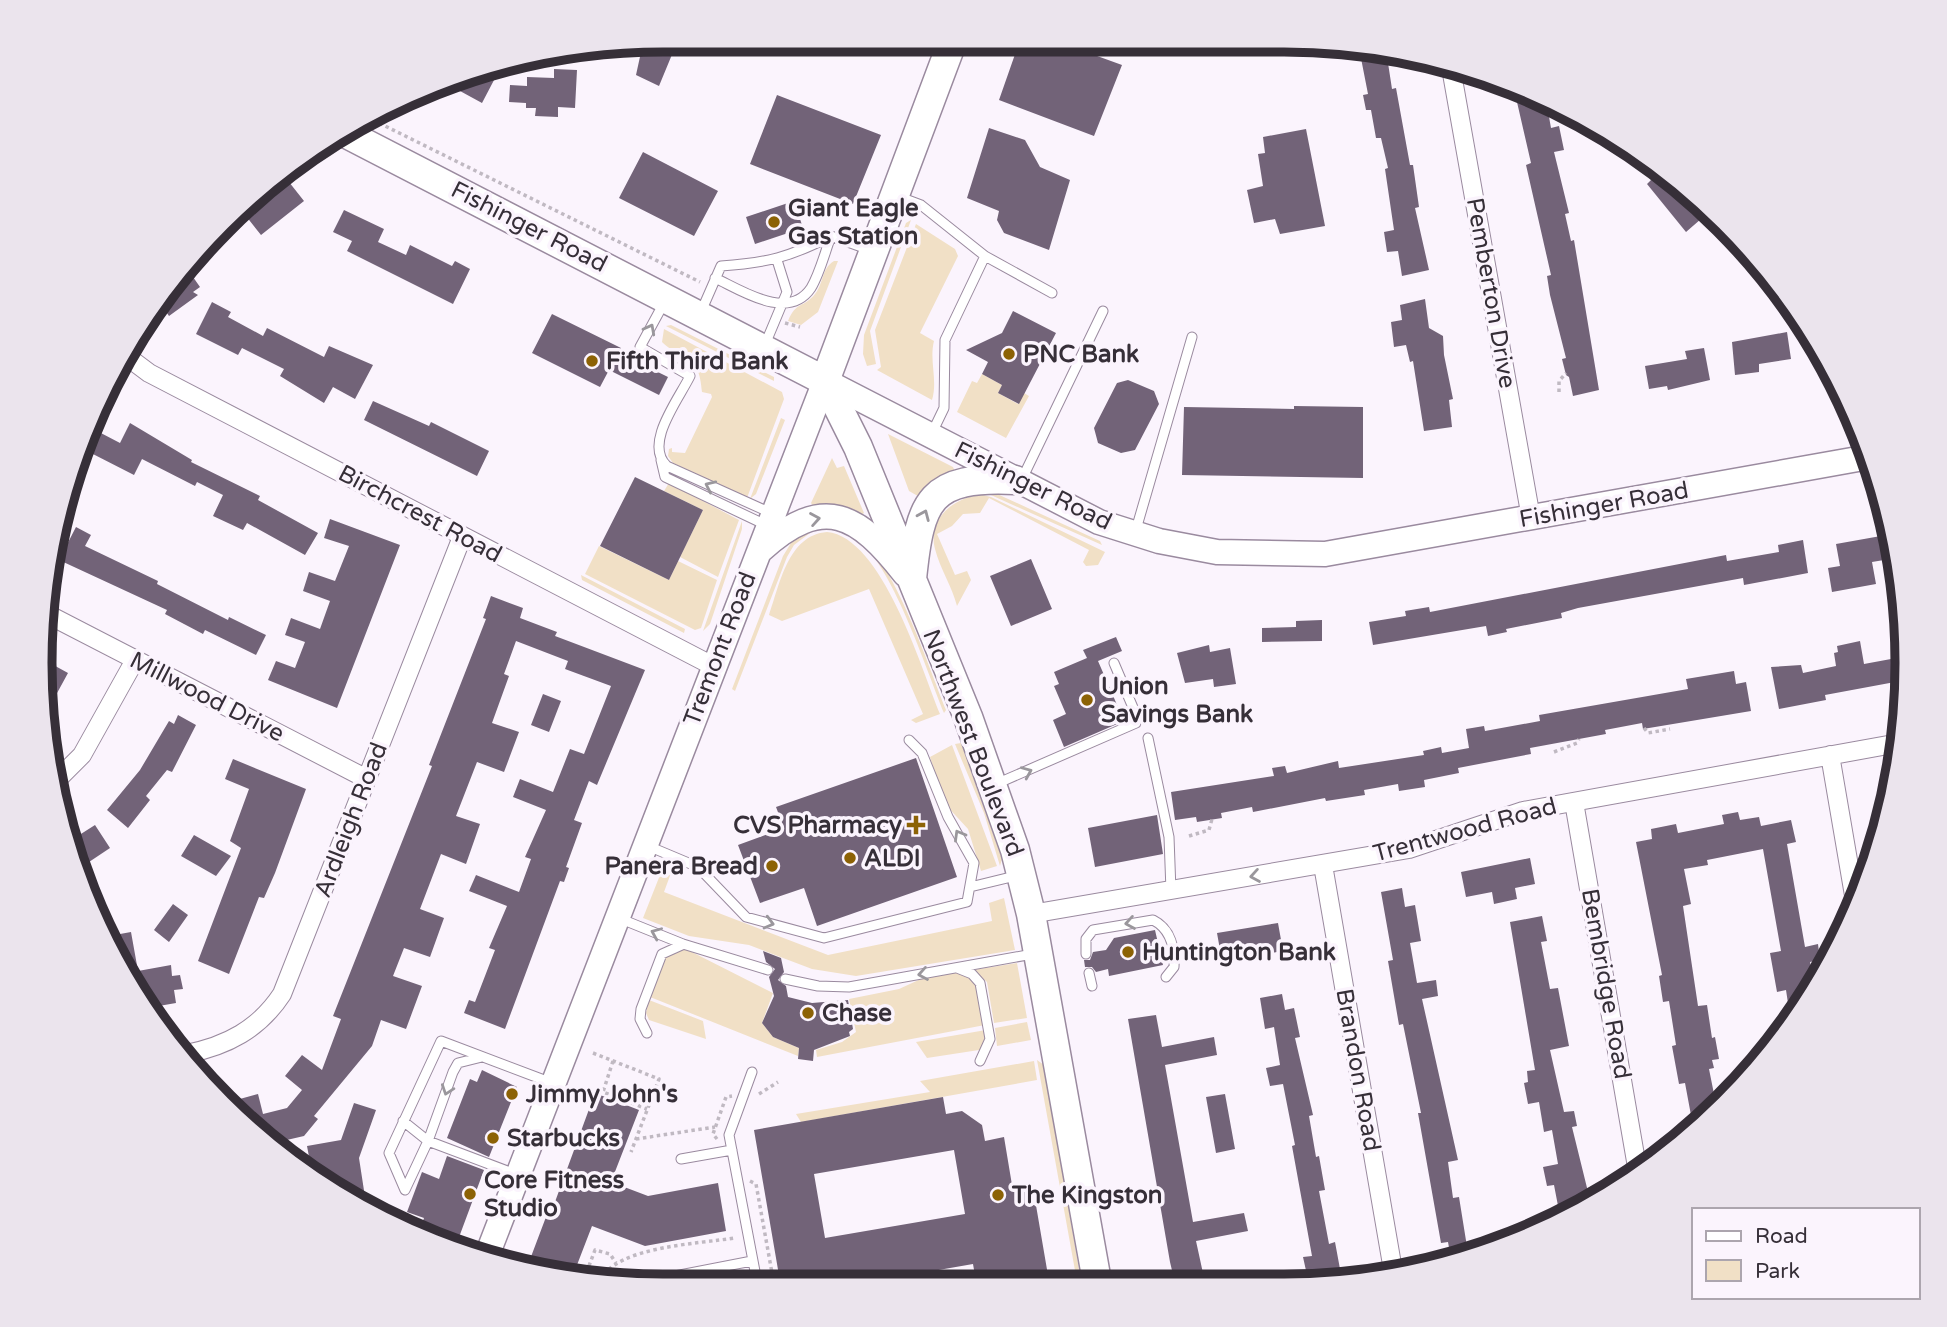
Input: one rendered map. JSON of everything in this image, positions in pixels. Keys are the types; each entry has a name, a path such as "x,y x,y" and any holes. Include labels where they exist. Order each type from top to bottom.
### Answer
{"main road":[{"name":"Tremont Road","path":"490,1249 825,381 949,52"},
{"name":"Fishinger Road","path":"353,137 1099,522 1217,552 1325,554 1859,459"},
{"name":"Northwest Boulevard","path":"825,381 858,447 994,785 1022,874 1039,953 1096,1274"},
{"path":"911,582 921,520 931,501 940,492 968,480 1018,481"},
{"path":"758,553 790,527 823,517 839,518 856,523 871,535 911,582"}],"street":[{"name":"Pemberton Drive","path":"1452,76 1531,518"},
{"name":"Birchcrest Road","path":"133,361 149,373 461,537 608,609 713,666"},
{"name":"Ardleigh Road","path":"193,1052 221,1045 244,1034 271,1010 290,978 461,537"},
{"name":"Millwood Drive","path":"55,618 368,779"},
{"path":"63,774 82,755 135,660"},
{"name":"Trentwood Road","path":"1031,914 1409,849 1523,811 1889,745"},
{"path":"1830,755 1852,886"},
{"name":"Bembridge Road","path":"1574,802 1636,1162"},
{"name":"Brandon Road","path":"1323,864 1392,1265"}],"lane":[{"path":"895,195 920,205 985,257 1052,293"},
{"path":"713,283 768,304 783,303 802,296 811,288 831,236"},
{"path":"699,315 721,266 766,263 804,250 831,236 874,251"},
{"path":"930,436 944,408 945,340 985,257"},
{"path":"763,349 787,292 776,260"},
{"path":"666,298 640,347 690,376 658,440 665,477 770,520"},
{"path":"1018,481 1103,311"},
{"path":"1135,533 1192,337"},
{"path":"994,785 1136,723 1137,717 1114,663"},
{"path":"1148,738 1169,837 1171,891"},
{"path":"646,845 698,867 746,918 824,938 967,902 974,863 948,817 922,753 909,740"},
{"path":"970,887 1022,874"},
{"path":"619,918 683,944 768,971"},
{"path":"1086,954 1086,939 1093,930 1153,920 1166,929 1171,939 1174,968 1166,977"},
{"path":"647,1033 640,1019 640,1009 662,954 683,944"},
{"path":"785,979 818,986 849,987 1039,953"},
{"path":"957,968 972,974 980,983 990,1040 980,1061"},
{"path":"1089,973 1092,986"},
{"path":"482,1057 458,1063 428,1141 405,1190 388,1153 441,1041 554,1084"},
{"path":"752,1072 729,1135 755,1274"},
{"path":"403,1121 428,1141 519,1176"},
{"path":"681,1159 732,1150"},
{"path":"685,1274 752,1261"}],"path":[{"path":"379,123 713,283"},
{"path":"776,320 800,327"},
{"path":"1559,392 1559,381 1566,373"},
{"path":"1644,728 1648,733 1670,729"},
{"path":"1554,752 1577,744 1579,739"},
{"path":"1189,836 1209,830 1212,819"},
{"path":"593,1053 659,1079 631,1153"},
{"path":"612,1061 603,1092 647,1108"},
{"path":"755,1105 760,1093 778,1082"},
{"path":"636,1139 715,1127"},
{"path":"747,1168 749,1181 756,1184 772,1274"},
{"path":"608,1271 616,1263 637,1254 734,1238 732,1225"},
{"path":"588,1269 595,1250 610,1255 616,1263"}],"green space":[{"path":"911,220 870,331 876,364 867,366 863,354 864,335 906,223"},
{"path":"916,224 955,249 958,256 920,333 934,341 932,400 877,370 881,367 875,330"},
{"path":"834,261 838,261 818,312 801,325 788,321 797,307 815,294 827,268"},
{"path":"671,325 774,377 774,381 666,326"},
{"path":"664,329 782,392 784,399 747,498 673,463 668,456 669,449 672,448 672,452 685,453 712,397 711,394 702,392 698,370 694,364 662,342"},
{"path":"982,374 1002,385 998,393 1018,404 1024,393 1029,396 1006,438 957,412 972,381 977,383"},
{"path":"781,418 785,420 756,494 750,499"},
{"path":"888,434 953,467 955,472 923,499 909,491"},
{"path":"832,458 837,468 844,466 864,513 860,516 815,509 811,503"},
{"path":"669,483 739,520 718,577 680,557 703,510 664,491"},
{"path":"984,488 1100,541 1102,545 982,491 954,497 935,518 932,515 955,493"},
{"path":"983,495 1105,552 1098,565 1086,566 1083,562 1089,550 989,498 980,513 963,514 952,526 937,534 955,575 967,571 971,580 957,606 935,549 935,528 945,511 953,504"},
{"path":"742,521 742,529 710,624 703,631"},
{"path":"828,525 854,532 882,564 896,587 919,640 946,710 944,713 918,645 882,568 868,549 849,533 834,529 813,531 813,528"},
{"path":"807,530 810,533 794,545 787,557 735,691 732,689 783,556 791,543"},
{"path":"827,532 847,539 865,556 882,579 910,637 940,714 916,723 911,720 923,714 869,589 782,621 769,615 794,551 814,535"},
{"path":"599,546 669,580 678,561 717,580 701,628 695,630 585,574"},
{"path":"581,575 685,629 684,633 582,580"},
{"path":"961,743 1002,859 1000,866 984,813 955,744"},
{"path":"952,745 997,866 981,871 968,829 945,804 930,757"},
{"path":"662,870 671,873 664,892 828,955 992,921 989,903 1004,898 1015,950 856,976 812,969 749,945 689,936 643,918"},
{"path":"684,948 773,993 762,1023 773,1037 799,1048 798,1056 650,997 665,958 669,953"},
{"path":"1017,963 1027,1018 994,1023 987,982 973,970"},
{"path":"957,972 971,979 976,985 985,1025 817,1057 816,1050 842,1042 856,1032 849,999 899,989 923,978"},
{"path":"649,1000 703,1021 706,1039 649,1020 646,1013"},
{"path":"1027,1022 1031,1040 997,1046 995,1028"},
{"path":"986,1030 986,1043 979,1050 927,1058 916,1042"},
{"path":"1037,1060 1044,1065 1080,1274 1076,1274"},
{"path":"1034,1061 1037,1080 801,1122 796,1114 930,1092 920,1081"}],"building":[{"path":"673,52 659,86 636,75 641,53"},
{"path":"1016,52 1086,52 1122,65 1094,136 999,100"},
{"path":"1361,58 1388,62 1392,89 1396,88 1410,165 1413,165 1419,207 1415,208 1429,270 1402,276 1398,251 1387,252 1384,232 1394,230 1385,169 1388,168 1381,138 1376,138 1371,110 1366,110 1363,95 1368,94"},
{"path":"554,69 577,70 575,108 558,107 558,117 535,116 536,108 526,108 526,103 509,102 510,85 527,86 527,77 554,78"},
{"path":"496,76 482,103 456,89"},
{"path":"777,95 881,135 853,204 750,164"},
{"path":"1516,99 1548,113 1551,128 1559,126 1564,150 1554,152 1569,213 1565,214 1571,241 1574,240 1599,390 1573,396 1569,377 1566,375 1562,359 1566,358 1547,276 1551,275 1526,165 1531,163"},
{"path":"989,128 1025,140 1040,167 1070,180 1049,250 1004,233 997,220 999,211 967,198"},
{"path":"1306,129 1325,226 1280,234 1275,219 1254,223 1247,190 1263,186 1258,154 1265,153 1263,137"},
{"path":"643,152 718,191 694,236 619,198"},
{"path":"1653,178 1702,218 1686,232 1647,184"},
{"path":"289,182 304,201 261,235 247,217"},
{"name":"Giant Eagle Gas Station","path":"794,201 803,228 755,244 746,217"},
{"path":"344,210 384,229 378,242 406,255 410,245 452,266 455,261 470,269 453,304 347,251 352,241 333,232"},
{"path":"192,276 200,287 193,292 198,295 169,316 165,310"},
{"path":"1425,299 1429,328 1443,336 1453,399 1449,400 1452,427 1424,431 1413,361 1410,362 1406,345 1394,347 1391,322 1402,320 1400,305"},
{"path":"212,302 231,312 228,317 263,336 267,328 324,357 329,346 373,365 355,399 333,387 324,403 280,376 284,369 242,348 238,355 196,334"},
{"name":"PNC Bank","path":"1013,311 1056,333 1019,404 998,393 1002,385 982,374 988,362 966,350 1002,333"},
{"name":"Fifth Third Bank","path":"552,314 621,348 619,353 668,377 659,395 609,370 600,387 532,353"},
{"path":"1787,332 1791,359 1759,364 1759,372 1735,375 1732,342"},
{"path":"1704,348 1710,380 1668,390 1667,386 1649,389 1645,366 1687,359 1685,351"},
{"path":"1128,380 1154,391 1159,404 1135,450 1121,453 1098,443 1094,428 1117,383"},
{"path":"373,401 429,426 431,422 489,451 477,476 364,420"},
{"path":"1294,406 1363,407 1363,478 1182,475 1184,407 1294,409"},
{"path":"130,423 192,460 191,462 260,496 258,500 318,533 305,555 247,523 243,530 213,516 223,495 197,482 195,486 142,459 134,475 90,453 98,432 120,443"},
{"path":"635,477 703,510 669,580 600,546"},
{"path":"330,519 400,545 337,708 268,680 276,661 295,668 305,642 285,635 291,618 320,629 330,601 303,591 309,572 335,581 349,546 324,538"},
{"path":"76,527 91,535 85,546 158,581 157,584 228,620 229,617 266,635 256,655 205,630 203,634 165,614 167,610 61,561 63,553"},
{"path":"1881,536 1885,560 1872,562 1876,584 1832,592 1828,568 1840,566 1836,544"},
{"path":"1803,540 1808,573 1744,585 1743,578 1578,608 1561,613 1562,618 1506,629 1507,632 1488,636 1486,626 1373,645 1369,622 1406,616 1405,611 1429,607 1430,612 1726,555 1727,561 1779,552 1778,545"},
{"path":"1031,559 1052,609 1011,626 990,576"},
{"path":"491,596 523,608 520,618 557,632 555,636 645,670 597,785 589,781 574,820 582,823 566,867 569,868 564,882 560,881 505,1029 464,1013 469,1000 475,1002 495,950 489,948 507,906 469,891 476,875 519,892 531,859 525,857 546,810 513,797 520,779 553,792 570,749 584,754 611,686 565,669 568,661 516,641 504,674 509,676 492,723 519,732 504,772 477,762 456,816 480,824 466,864 441,854 420,909 444,918 430,957 404,948 393,976 422,986 406,1029 381,1020 372,1046 314,1116 318,1119 304,1136 283,1141 236,1100 258,1094 263,1114 287,1108 302,1090 285,1076 302,1055 322,1070 341,1019 333,1016 432,766 429,765 486,619 483,618"},
{"path":"1322,620 1322,641 1262,642 1262,628 1296,627 1296,621"},
{"name":"Union Savings Bank","path":"1116,637 1122,651 1098,661 1124,721 1064,747 1053,720 1066,714 1054,686 1059,684 1054,672 1087,658 1083,650"},
{"path":"1860,641 1864,664 1891,659 1894,682 1825,695 1826,700 1779,709 1771,667 1801,665 1803,673 1836,666 1834,653 1838,652 1837,646"},
{"path":"1209,645 1210,652 1230,648 1236,684 1214,687 1213,679 1185,683 1177,653"},
{"path":"52,664 68,673 54,699"},
{"path":"1734,671 1736,684 1746,682 1751,711 1643,729 1642,723 1605,730 1606,734 1530,748 1531,754 1458,768 1459,773 1424,780 1425,787 1399,791 1398,784 1364,790 1365,795 1326,801 1325,798 1253,812 1252,807 1221,813 1222,818 1197,822 1196,817 1175,820 1171,792 1274,776 1272,768 1285,766 1287,773 1338,761 1339,768 1424,755 1423,751 1441,747 1442,753 1469,748 1466,729 1484,726 1485,731 1540,721 1539,715 1688,689 1686,679"},
{"path":"543,694 561,701 549,732 531,725"},
{"path":"178,715 196,725 172,772 167,770 146,796 150,800 128,828 107,810 140,770 169,721 174,724"},
{"name":"ALDI","path":"916,758 957,877 817,926 804,888 760,903 738,845 784,828 776,807"},
{"path":"233,759 306,789 275,873 264,898 259,897 229,974 198,961 241,848 230,841 249,789 225,779"},
{"path":"1738,812 1740,820 1759,817 1761,826 1791,820 1796,842 1787,844 1805,947 1818,944 1820,956 1817,961 1810,962 1812,971 1789,1007 1786,990 1777,992 1770,953 1781,951 1763,849 1707,860 1708,865 1684,869 1691,904 1683,906 1698,1006 1707,1005 1712,1038 1715,1037 1719,1059 1712,1060 1714,1068 1709,1069 1715,1097 1692,1118 1685,1083 1679,1084 1672,1046 1676,1045 1669,1001 1663,1002 1659,976 1662,975 1636,842 1652,839 1651,829 1676,824 1678,833 1724,824 1722,815"},
{"path":"1157,815 1163,854 1095,867 1088,828"},
{"path":"95,825 110,848 86,864 77,836"},
{"path":"194,835 231,856 216,876 181,856"},
{"path":"1530,858 1535,884 1515,888 1517,899 1494,904 1492,892 1466,897 1461,872"},
{"path":"1402,888 1405,907 1415,905 1421,941 1410,943 1417,983 1436,980 1438,996 1422,999 1458,1160 1448,1162 1453,1198 1459,1197 1467,1246 1450,1252 1448,1242 1441,1243 1418,1113 1421,1113 1403,1024 1399,1025 1388,961 1393,960 1381,892"},
{"path":"173,904 188,915 169,942 154,930"},
{"path":"1542,916 1547,941 1541,942 1550,989 1558,988 1569,1046 1550,1050 1564,1112 1574,1111 1577,1126 1572,1127 1588,1193 1559,1209 1554,1185 1547,1186 1543,1167 1558,1164 1552,1130 1544,1132 1539,1102 1528,1104 1524,1083 1528,1082 1527,1071 1535,1070 1510,922"},
{"path":"1278,923 1283,951 1222,961 1217,933"},
{"name":"Huntington Bank","path":"1155,930 1163,965 1109,976 1108,969 1096,972 1092,967 1085,967 1084,960 1090,960 1093,952 1106,950 1114,938"},
{"path":"131,932 138,971 171,965 172,976 180,975 183,989 174,990 176,1003 157,1006 116,935"},
{"name":"Chase","path":"763,951 781,958 784,972 778,980 786,986 788,997 812,1003 848,1000 853,1029 849,1032 850,1036 814,1050 813,1061 798,1059 799,1048 773,1037 762,1023 774,996 769,977 775,969 766,962"},
{"path":"1282,994 1285,1010 1294,1008 1300,1037 1295,1038 1313,1115 1309,1116 1325,1190 1319,1191 1329,1244 1335,1242 1340,1269 1307,1273 1303,1257 1312,1256 1292,1146 1295,1145 1283,1084 1270,1086 1266,1068 1280,1065 1274,1027 1265,1029 1260,998"},
{"path":"1156,1015 1162,1047 1214,1037 1217,1055 1165,1065 1193,1222 1244,1213 1248,1231 1196,1241 1203,1274 1173,1274 1128,1019"},
{"path":"482,1070 517,1087 489,1157 447,1138 470,1079 477,1082"},
{"path":"595,1093 639,1110 611,1182 648,1196 718,1183 726,1231 645,1246 592,1226 576,1268 530,1260 549,1209 552,1210"},
{"path":"1225,1094 1235,1149 1216,1153 1206,1097"},
{"name":"The Kingston","path":"943,1097 946,1114 962,1111 982,1125 985,1141 1004,1137 1012,1185 1032,1182 1048,1274 975,1274 973,1264 916,1274 779,1274 754,1130","holes":["954,1150 965,1214 825,1238 814,1174"]},
{"path":"354,1103 376,1110 359,1158 365,1197 310,1161 307,1146 341,1140"},
{"path":"447,1156 484,1170 458,1239 422,1224 424,1218 407,1212 422,1172 439,1179"}],"place":[{"name":"Giant Eagle Gas Station","path":"774,222"},
{"name":"PNC Bank","path":"1009,354"},
{"name":"Fifth Third Bank","path":"592,361"},
{"name":"Union Savings Bank","path":"1087,700"},
{"name":"CVS Pharmacy","path":"916,825"},
{"name":"ALDI","path":"850,858"},
{"name":"Panera Bread","path":"772,866"},
{"name":"Huntington Bank","path":"1128,952"},
{"name":"Chase","path":"808,1013"},
{"name":"Jimmy John's","path":"512,1094"},
{"name":"Starbucks","path":"493,1138"},
{"name":"Core Fitness Studio","path":"470,1194"},
{"name":"The Kingston","path":"998,1195"}]}
